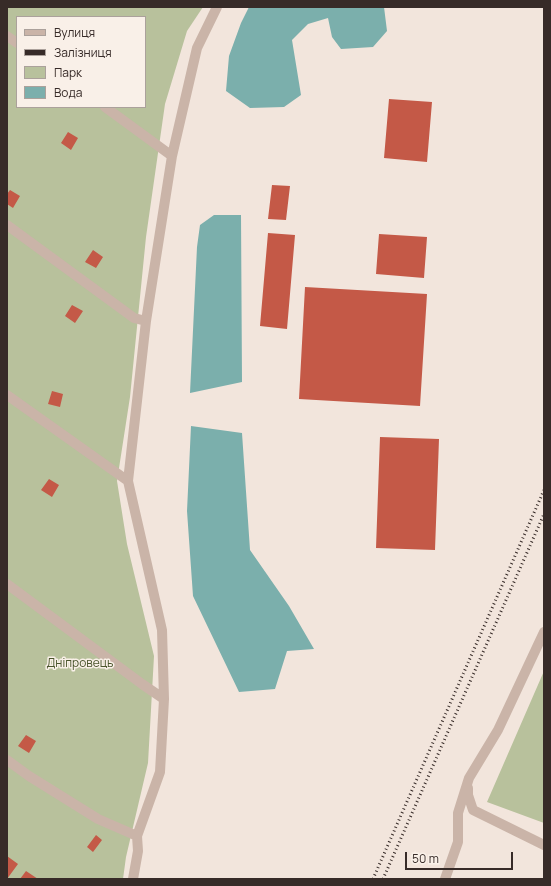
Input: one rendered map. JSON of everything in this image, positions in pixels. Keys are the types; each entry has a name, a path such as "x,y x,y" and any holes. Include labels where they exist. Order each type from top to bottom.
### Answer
{"street":[{"path":"133,879 138,851 137,836 160,772 164,699 162,630 128,481 146,321 172,156 197,48 217,7"},
{"path":"7,36 16,42"},
{"path":"106,108 172,156"},
{"path":"7,225 134,318 146,321"},
{"path":"7,395 128,481"},
{"path":"7,584 164,699"},
{"path":"445,879 458,842 458,813 469,778 498,730 544,632"},
{"path":"7,760 29,776 98,819 137,836"},
{"path":"469,778 468,795 473,810 544,844"}],"green space":[{"name":"Дніпровець","path":"7,7 203,7 187,31 165,104 146,237 130,397 117,481 127,544 154,656 148,763 126,857 123,879 7,879"},
{"path":"544,671 544,823 487,802"}],"water":[{"path":"249,7 384,7 387,31 373,47 341,49 332,37 328,18 308,24 292,40 301,95 284,107 250,108 226,91 229,56 241,23"},
{"path":"214,215 241,215 242,382 190,393 197,247 200,225"},
{"path":"191,426 242,433 250,550 289,606 314,649 287,651 275,689 239,692 193,596 187,511"}],"building":[{"path":"389,99 432,102 427,162 384,158"},
{"path":"68,132 78,138 71,150 61,143"},
{"path":"272,185 290,186 286,220 268,219"},
{"path":"10,190 20,196 13,208 7,204 7,194"},
{"path":"268,233 295,235 287,329 260,326"},
{"path":"379,234 427,237 424,278 376,274"},
{"path":"93,250 103,257 96,268 85,262"},
{"path":"305,287 427,294 420,406 299,399"},
{"path":"72,305 83,311 75,323 65,316"},
{"path":"52,391 63,394 60,407 48,404"},
{"path":"380,437 439,439 435,550 376,548"},
{"path":"49,479 59,485 52,497 41,490"},
{"path":"26,735 36,741 29,753 18,746"},
{"path":"96,835 102,840 93,852 87,847"},
{"path":"7,856 18,864 7,879"},
{"path":"26,871 38,879 20,879"}],"railway":[{"path":"373,879 544,490"},
{"path":"383,879 544,514"}]}
